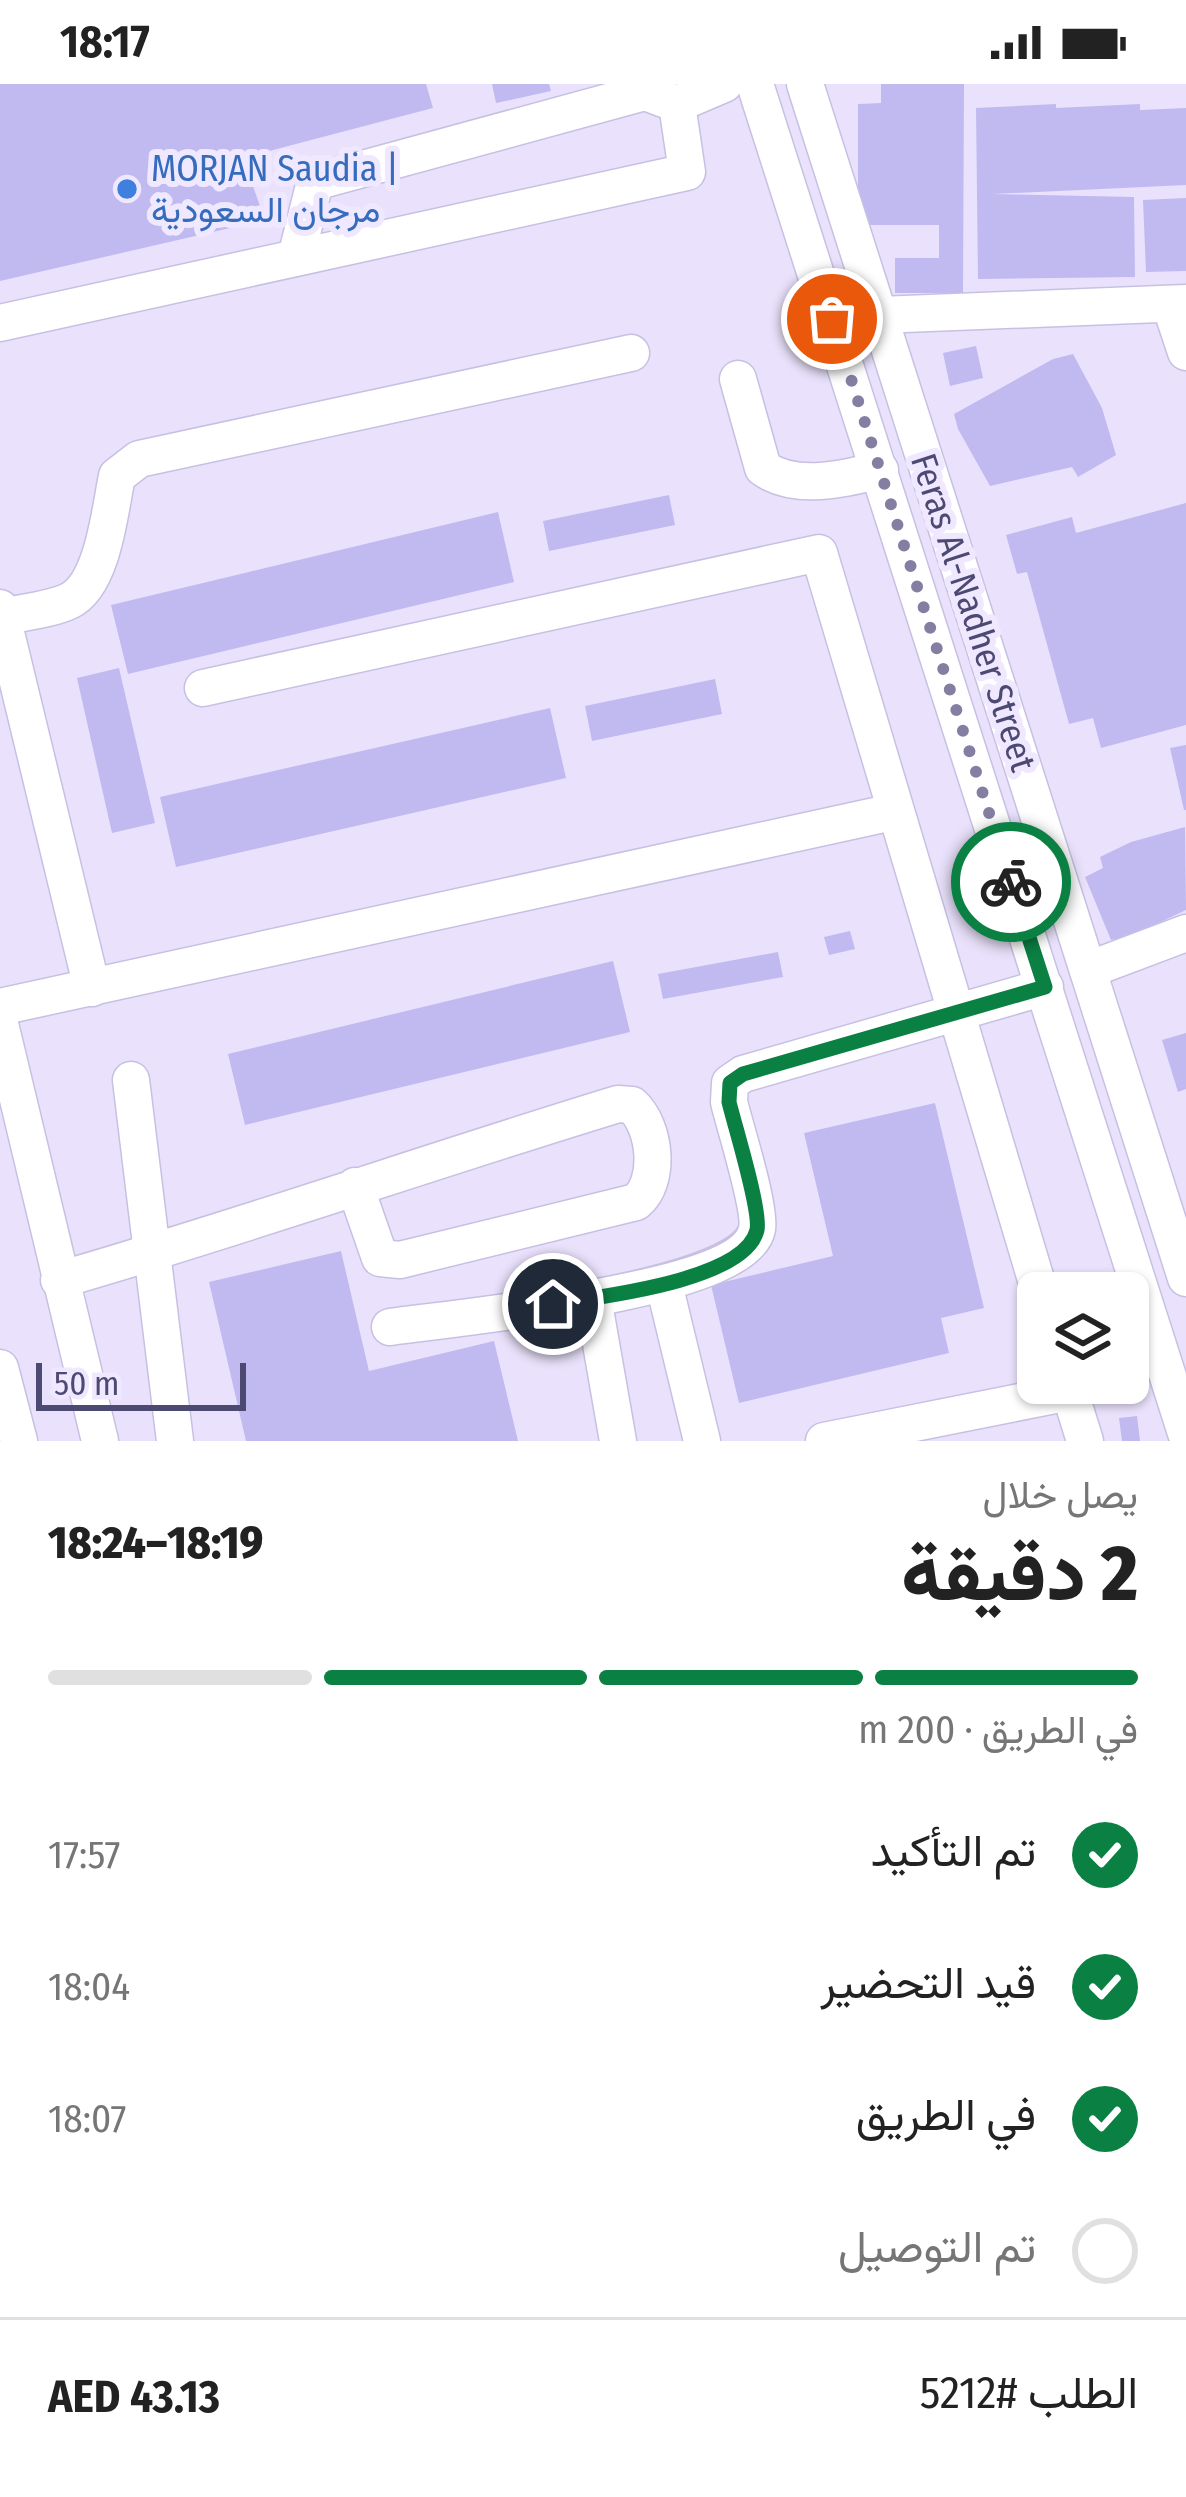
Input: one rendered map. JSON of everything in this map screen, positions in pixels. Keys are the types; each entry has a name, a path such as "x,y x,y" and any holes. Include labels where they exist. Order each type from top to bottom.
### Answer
{"street":[{"path":"296,257 315,182 645,92 676,104 724,84"},
{"name":"Feras Al-Nadher Street","path":"755,84 1186,1433"},
{"name":"Feras Al-Nadher Street","path":"805,84 1088,970 1174,1198 1186,1278"},
{"path":"0,323 687,172 676,104"},
{"path":"832,319 878,312 1178,304 1186,352"},
{"path":"92,988 1,613 70,601 88,585 105,538 117,476 139,459 632,353"},
{"path":"738,379 763,468 774,476 845,479 880,470"},
{"path":"203,688 819,553 1034,1272"},
{"path":"0,1006 893,812"},
{"path":"1088,970 1186,933"},
{"path":"390,1327 664,1284 732,1259 749,1246 758,1226 729,1102 730,1083 743,1074 1045,987"},
{"path":"0,1024 100,1441"},
{"path":"131,1081 175,1441"},
{"path":"59,1280 152,1253 355,1186 618,1104 632,1105 644,1121 654,1174 648,1192 636,1202 400,1260 380,1258 355,1186"},
{"path":"664,1284 702,1441"},
{"path":"593,1298 618,1441"},
{"path":"0,1368 19,1441"},
{"path":"824,1441 1017,1399"},
{"path":"1074,1404 1085,1441"}],"building":[{"name":"MORJAN Saudia | مرجان السعودية","path":"0,84 426,84 433,108 243,158 265,220 0,281"},
{"path":"492,84 549,84 551,91 496,103"},
{"path":"881,84 964,84 963,293 895,293 895,258 939,258 939,225 858,225 858,104 881,103"},
{"path":"1056,104 1056,108 1140,104 1140,110 1186,108 1186,185 992,194 1134,197 1135,277 978,279 976,108"},
{"path":"1186,198 1186,271 1146,272 1143,200"},
{"path":"976,346 983,378 950,386 943,353"},
{"path":"1073,354 1102,408 1116,455 1078,477 1072,467 990,486 954,414 1053,359"},
{"path":"669,495 675,525 549,551 543,521"},
{"path":"1186,503 1186,725 1101,748 1093,718 1069,724 1027,572 1017,574 1006,535 1072,517 1076,533"},
{"path":"498,512 514,582 128,674 111,605"},
{"path":"119,668 155,823 112,833 77,678"},
{"path":"715,679 722,714 592,741 585,706"},
{"path":"550,708 566,778 176,867 160,797"},
{"path":"1186,745 1186,810 1184,810 1170,748"},
{"path":"1185,827 1186,910 1131,936 1111,940 1085,877 1103,868 1100,857 1131,842"},
{"path":"850,931 855,949 829,955 824,937"},
{"path":"778,952 783,977 663,999 658,974"},
{"path":"613,961 630,1032 245,1125 228,1054"},
{"path":"1186,1033 1186,1089 1178,1092 1162,1040"},
{"path":"935,1103 984,1308 941,1318 949,1353 739,1403 711,1285 833,1256 804,1133"},
{"path":"341,1251 369,1371 494,1341 518,1441 246,1441 209,1282"},
{"path":"1137,1416 1140,1441 1122,1441 1119,1418"}],"way so far":[{"path":"832,319 1011,882"}],"place":[{"name":"MORJAN Saudia | مرجان السعودية","path":"127,189"}],"route":[{"path":"553,1304 664,1284 732,1259 749,1246 758,1226 729,1102 730,1083 743,1074 1045,987 1011,882"}]}
